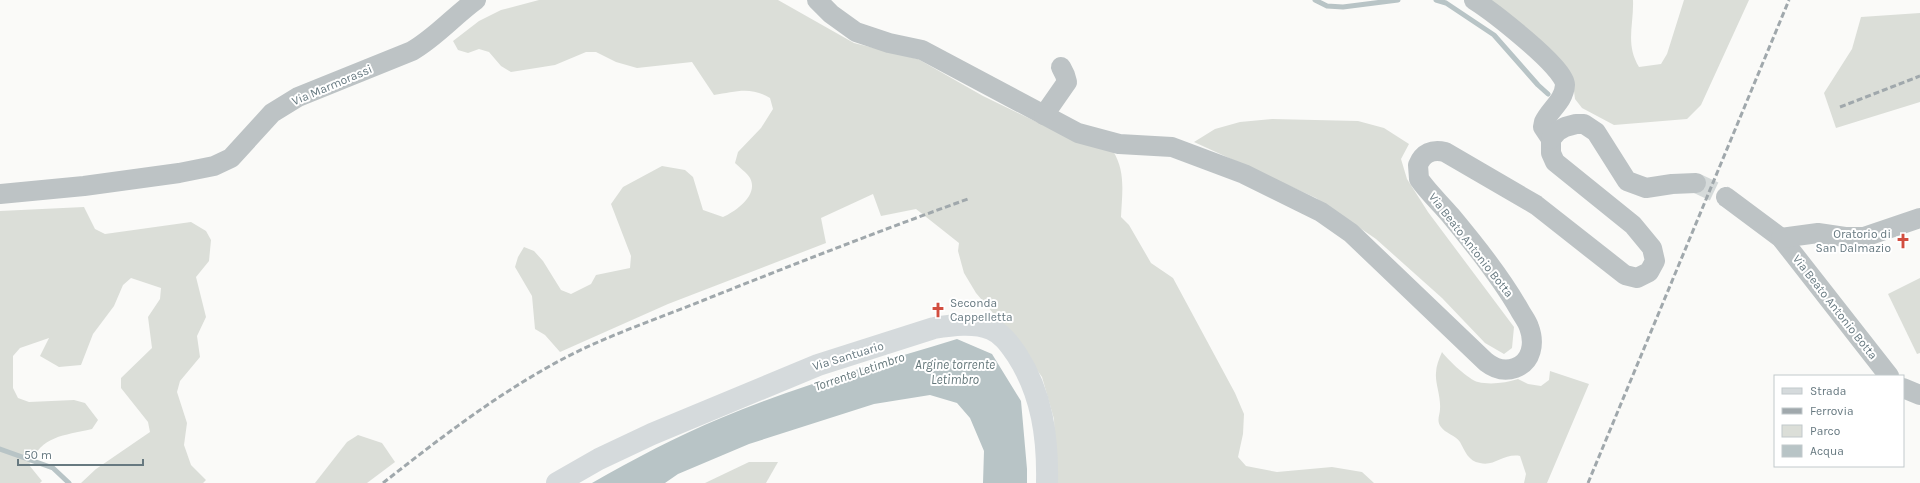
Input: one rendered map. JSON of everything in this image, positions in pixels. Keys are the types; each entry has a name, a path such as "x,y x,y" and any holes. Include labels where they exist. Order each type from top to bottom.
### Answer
{"main road":[{"name":"Via Santuario","path":"556,483 599,459 652,434 818,364 934,328 954,325 992,329 1008,341 1024,366 1037,394 1043,418 1048,445 1047,483"}],"street":[{"name":"Via Marmorassi","path":"0,194 84,186 179,173 214,166 231,158 272,113 298,97 426,44 457,14 476,0"},
{"name":"Via Beato Antonio Botta","path":"817,0 831,14 856,32 889,43 922,50 1078,133 1120,144 1172,147 1244,174 1321,212 1351,233 1486,362 1502,370 1518,367 1525,362 1530,354 1532,346 1529,326 1511,295 1482,255 1419,179 1418,165 1426,154 1439,151 1445,152 1536,205 1625,275 1637,278 1644,276 1649,272 1655,260 1652,248 1633,225 1555,162 1551,153 1551,139"},
{"path":"1474,0 1489,9 1553,64 1562,78 1565,84 1563,95 1544,122 1543,127 1551,139 1558,131 1565,127 1576,124 1584,124 1596,132 1627,181 1646,188 1672,184 1696,183"},
{"path":"1044,115 1067,82 1066,75 1061,67"},
{"name":"Via Beato Antonio Botta","path":"1726,197 1781,238 1888,375"},
{"path":"1781,238 1818,233 1845,237 1864,237 1920,218"},
{"path":"1904,388 1920,395"}],"green space":[{"path":"539,0 778,0 854,43 918,59 983,96 1074,140 1113,151 1122,175 1121,217 1129,225 1151,263 1173,278 1235,393 1244,414 1243,434 1238,457 1246,466 1277,472 1332,467 1362,472 1374,483 1056,483 1054,419 1042,377 1014,338 976,293 964,273 958,251 959,243 916,209 881,216 873,194 821,218 826,243 668,304 560,352 545,335 535,329 532,296 515,267 518,257 524,247 534,251 543,261 561,290 571,294 591,284 596,275 630,268 631,256 611,204 623,187 662,166 685,170 693,177 703,210 723,217 734,211 745,202 749,196 752,184 750,178 735,163 738,152 761,128 773,109 770,98 756,92 736,91 714,95 692,62 637,68 616,62 596,52 586,52 555,65 511,72 501,66 489,52 479,49 468,53 458,50 453,41 479,21 501,10"},
{"path":"1487,0 1633,0 1631,42 1632,50 1639,67 1661,64 1667,54 1684,0 1749,0 1701,105 1687,119 1614,125 1582,108 1575,99 1572,76"},
{"path":"1920,13 1920,102 1836,128 1824,93 1852,49 1861,17"},
{"path":"1272,119 1358,121 1384,128 1409,144 1401,159 1407,179 1428,212 1514,327 1512,348 1504,354 1485,343 1442,298 1376,239 1316,198 1194,142 1215,129 1240,122"},
{"path":"84,207 95,229 105,234 191,222 206,231 211,240 209,261 196,277 206,317 197,336 200,357 180,381 177,392 187,423 184,445 191,465 206,480 203,483 81,483 96,469 150,432 148,422 121,388 121,378 152,348 148,317 160,299 161,288 131,278 123,285 114,306 93,334 81,365 59,367 40,356 49,338 20,348 13,356 13,388 18,398 29,402 74,400 85,403 98,420 92,429 54,438 40,448 34,455 29,465 42,481 40,483 0,483 0,211"},
{"path":"1920,278 1920,353 1917,354 1888,294"},
{"path":"1442,352 1464,374 1478,382 1498,383 1518,379 1528,384 1541,386 1549,380 1550,371 1589,384 1547,483 1524,483 1526,474 1520,456 1509,456 1495,462 1485,464 1476,462 1467,455 1458,440 1441,427 1438,420 1440,399 1436,370"},
{"path":"358,435 382,443 395,462 367,483 315,483 347,442"},
{"path":"749,462 778,462 766,483 705,483"}],"water":[{"name":"Argine torrente Letimbro","path":"957,339 992,354 1021,401 1027,483 983,483 984,451 970,418 957,403 930,395 874,404 749,444 678,474 665,483 592,483 672,440 750,406 838,376"}],"waterway":[{"path":"1315,0 1327,6 1343,7 1398,0"},
{"path":"1436,0 1446,3 1494,35 1538,85 1548,94"},
{"path":"0,449 53,468 69,483"}],"tunnel":[{"path":"1696,183 1726,197"}],"railway":[{"path":"1588,483 1789,0"},
{"path":"1840,107 1920,76"},
{"path":"383,483 490,403 536,374 576,352 630,329 803,261 968,199"}],"place":[{"name":"Oratorio di San Dalmazio","path":"1903,241"},
{"name":"Seconda Cappelletta","path":"938,310"}],"water label":[{"name":"Torrente Letimbro","path":"859,371"}]}
